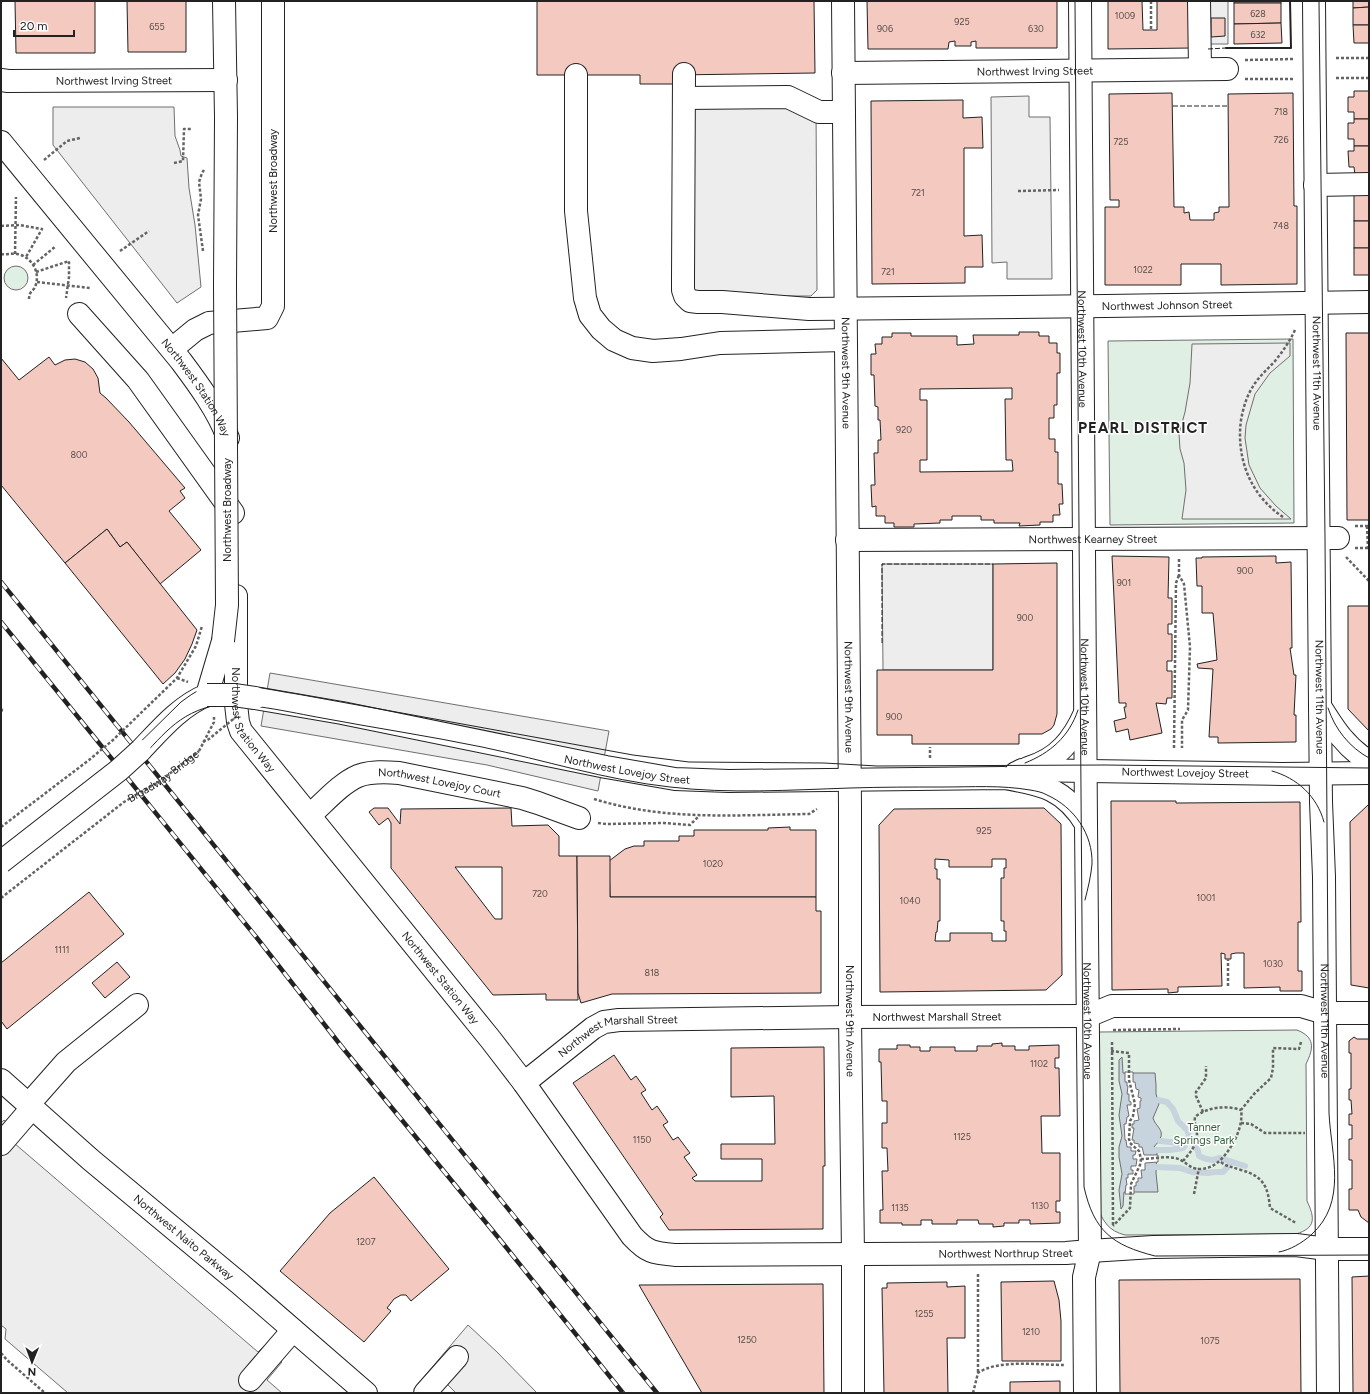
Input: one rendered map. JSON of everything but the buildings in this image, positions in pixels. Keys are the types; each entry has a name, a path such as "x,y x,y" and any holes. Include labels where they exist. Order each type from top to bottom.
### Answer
{"street":[{"name":"Northwest Broadway","path":"207,695 223,641 227,605 225,285 226,80 224,1"},
{"name":"Northwest Broadway","path":"172,349 196,330 209,323 267,318 273,306 273,1"},
{"name":"Northwest 9th Avenue","path":"843,1 853,1393"},
{"name":"Northwest 10th Avenue","path":"1080,1 1090,1251 1084,1276 1085,1393"},
{"path":"1199,1 1200,70"},
{"name":"Northwest 11th Avenue","path":"1314,1 1317,302 1334,543 1320,706 1324,877 1328,1393"},
{"name":"Northwest Irving Street","path":"843,72 1227,69"},
{"path":"684,74 684,98 788,97 819,112 844,112"},
{"path":"576,75 576,211 578,235 585,298 590,315 601,330 614,340 632,348 653,351 681,349 720,343 846,340"},
{"name":"Northwest Irving Street","path":"1,80 226,80"},
{"name":"Northwest Johnson Street","path":"684,98 683,290 690,300 698,302 722,302 809,309 1369,302"},
{"name":"Northwest Station Way","path":"1,142 172,349 194,378 225,430 230,443 236,477 236,704 238,722 241,731 524,1083 632,1236 643,1248"},
{"path":"1316,184 1369,184"},
{"path":"73,306 138,380 236,517"},
{"name":"Northwest Kearney Street","path":"847,540 1179,538 1334,543"},
{"path":"1,862 125,766 183,709 207,695"},
{"name":"Northwest Lovejoy Street","path":"207,695 234,695 256,698 357,716 658,777 712,781 849,779 1086,771 1369,773"},
{"path":"1320,706 1339,735 1353,750 1369,762"},
{"path":"1013,774 1037,766 1051,758 1062,749 1072,737 1085,713"},
{"name":"Northwest Lovejoy Court","path":"310,815 348,781 359,775 386,772 399,773 522,798 579,818"},
{"name":"Northwest Lovejoy Street","path":"1013,774 1030,782 1049,788 1063,797 1072,804 1086,824"},
{"path":"1,1144 66,1062 137,1005"},
{"name":"Northwest Marshall Street","path":"524,1083 593,1028 604,1022 619,1020 1088,1016 1112,1006 1301,1006 1324,1013 1369,1013"},
{"name":"Northwest Naito Parkway","path":"1,1080 91,1160 366,1393"},
{"name":"Northwest Northrup Street","path":"643,1248 661,1254 676,1255 1066,1253 1153,1247 1296,1245 1327,1249 1369,1249"},
{"path":"250,1380 293,1330"},
{"path":"425,1393 457,1357"}],"path":[{"path":"1151,1 1151,30"},
{"path":"1336,58 1369,58"},
{"path":"1294,59 1227,60 1227,79 1294,79"},
{"path":"1336,78 1369,78"},
{"path":"174,163 183,161 184,129 192,129"},
{"path":"27,174 67,141 80,138"},
{"path":"1018,191 1059,190"},
{"path":"15,254 16,197"},
{"path":"198,215 203,254"},
{"path":"1,226 16,224 42,229 26,257"},
{"path":"120,251 149,231"},
{"path":"33,264 56,246"},
{"path":"1,254 15,254 26,257 33,264 36,272 36,282 33,290 29,294 29,300"},
{"path":"36,272 69,261 69,286 73,306"},
{"path":"36,282 90,288"},
{"path":"1286,518 1265,502 1256,492 1244,466 1240,438 1242,414 1251,390 1258,379 1275,362 1289,342 1296,327"},
{"path":"1367,526 1368,548"},
{"path":"1174,748 1176,583 1179,575 1179,538"},
{"path":"1334,543 1369,581"},
{"path":"1179,575 1184,584 1190,647 1188,710 1182,720 1182,748"},
{"path":"1,827 107,745 177,678 196,646 203,624"},
{"name":"Broadway Bridge","path":"1,898 124,802 160,781 199,751 214,722 213,712 207,695"},
{"path":"203,742 233,721 256,698"},
{"path":"930,747 930,761"},
{"path":"594,799 639,810 700,816 808,814 817,808"},
{"path":"579,818 606,824 690,824 700,816"},
{"path":"1228,959 1228,1006"},
{"path":"1111,1051 1129,1053 1129,1080 1135,1104 1133,1116 1130,1121 1129,1139 1130,1143 1139,1151 1141,1159 1140,1166 1131,1184 1129,1194 1130,1208 1113,1226 1111,1051 1112,1042"},
{"path":"1141,1159 1174,1157 1193,1167 1199,1168 1211,1167 1221,1162 1234,1142 1241,1123 1241,1110 1254,1094 1272,1078 1274,1068 1273,1048 1299,1049 1301,1042"},
{"path":"1203,1112 1196,1096 1196,1092 1206,1078 1206,1066"},
{"path":"1183,1161 1197,1138 1194,1122 1195,1117 1203,1112 1226,1107 1241,1110"},
{"path":"1241,1123 1251,1124 1265,1132 1300,1133"},
{"path":"1221,1162 1225,1166 1243,1170 1256,1176 1267,1189 1270,1208 1301,1226"},
{"path":"1194,1194 1199,1168"},
{"path":"973,1393 978,1373 978,1280"},
{"path":"1,1352 6,1360 45,1393"},
{"path":"978,1373 984,1369 998,1366 1085,1365"}],"green space":[{"path":"16,266 24,270 28,278 24,286 16,290 8,286 4,278 8,270"},
{"path":"1293,339 1294,523 1110,525 1108,341"},
{"name":"Tanner Springs Park","path":"1297,1030 1307,1036 1311,1044 1310,1053 1306,1064 1307,1201 1311,1212 1312,1222 1307,1229 1296,1234 1125,1235 1115,1231 1107,1225 1097,1206 1099,1032"}],"shaded area":[{"path":"1205,1 1228,1 1228,44 1206,44"},
{"path":"673,90 816,103 817,290 811,296 676,296"},
{"path":"1029,96 1029,117 1050,117 1052,279 1007,279 1007,262 992,263 991,97"},
{"path":"53,107 174,107 175,136 181,156 187,158 189,188 195,225 201,287 177,303 53,145"},
{"path":"1290,343 1290,356 1270,373 1255,394 1246,425 1245,438 1249,465 1260,488 1276,506 1291,519 1182,519 1186,490 1184,463 1180,449 1179,434 1185,412 1190,383 1192,344"},
{"path":"882,564 993,564 993,670 883,670"},
{"path":"270,673 609,731 598,791 487,765 261,726"},
{"path":"1122,1057 1123,1073 1155,1073 1156,1094 1159,1104 1153,1118 1161,1131 1161,1136 1160,1140 1154,1147 1157,1152 1156,1173 1158,1192 1124,1192 1123,1206 1121,1209 1119,1190 1122,1174 1119,1147 1122,1136 1119,1115 1122,1094 1119,1081 1119,1060"},
{"path":"4,1120 21,1135 14,1143 258,1352 264,1346 282,1362 267,1380 282,1393 68,1393 5,1339 6,1329 1,1325 1,1123"},
{"path":"468,1325 537,1393 456,1393 447,1384 427,1393 417,1385"}],"pier":[{"path":"1125,1072 1133,1072 1133,1082 1135,1082 1136,1089 1139,1090 1138,1097 1141,1098 1140,1108 1137,1109 1139,1120 1134,1121 1134,1124 1132,1124 1132,1128 1134,1128 1132,1140 1134,1140 1134,1143 1139,1144 1139,1147 1142,1147 1144,1155 1158,1155 1158,1162 1145,1163 1145,1170 1141,1170 1142,1178 1138,1178 1136,1186 1134,1186 1134,1194 1125,1194 1127,1185 1126,1178 1128,1178 1128,1174 1133,1174 1131,1166 1136,1166 1137,1159 1133,1159 1133,1155 1135,1155 1136,1151 1131,1151 1131,1147 1127,1147 1125,1140 1124,1124 1126,1124 1127,1117 1129,1116 1127,1105 1131,1105 1131,1102 1129,1101 1129,1094 1127,1094 1128,1086 1127,1082 1125,1082"}],"waterway":[{"path":"1155,1150 1183,1148 1190,1138 1187,1130 1178,1121 1173,1109 1167,1102 1158,1100"},
{"path":"1160,1141 1179,1143 1190,1138 1198,1151 1199,1156 1213,1160 1220,1158 1245,1166"},
{"path":"1156,1167 1180,1168 1192,1172 1208,1173 1223,1172 1232,1162"}],"tram line":[{"path":"1075,1 1084,1187 1093,1215 1107,1234 1127,1247 1155,1256 1369,1255"},
{"path":"1279,1252 1292,1248 1304,1241 1322,1222 1330,1208 1335,1177 1329,1113 1319,1"},
{"path":"1,856 98,781 120,762 181,702 202,689 224,685 262,688 633,755 689,762 824,763 877,766 1105,765 1369,768"},
{"path":"1,867 129,769 175,724 198,711 212,706 237,705 282,710 462,743 622,780 670,787 737,791 873,787 1008,787 1037,791 1057,800 1066,807 1080,823 1085,832 1089,842 1092,864 1085,900"},
{"path":"1328,708 1331,716 1344,737 1362,754 1369,758"},
{"path":"1025,763 1043,754 1058,743 1074,720 1078,710"},
{"path":"1272,771 1290,778 1305,789 1316,804 1324,822"}],"railway":[{"path":"1,582 657,1393"},
{"path":"1,622 257,938 342,1047 623,1393"}],"fence":[{"path":"1208,49 1226,48"},
{"path":"1173,106 1228,106"},
{"path":"882,643 882,564 993,564"}],"wall":[{"path":"1226,48 1291,48 1290,1"}],"district":[{"name":"PEARL DISTRICT","path":"1143,428"}]}
